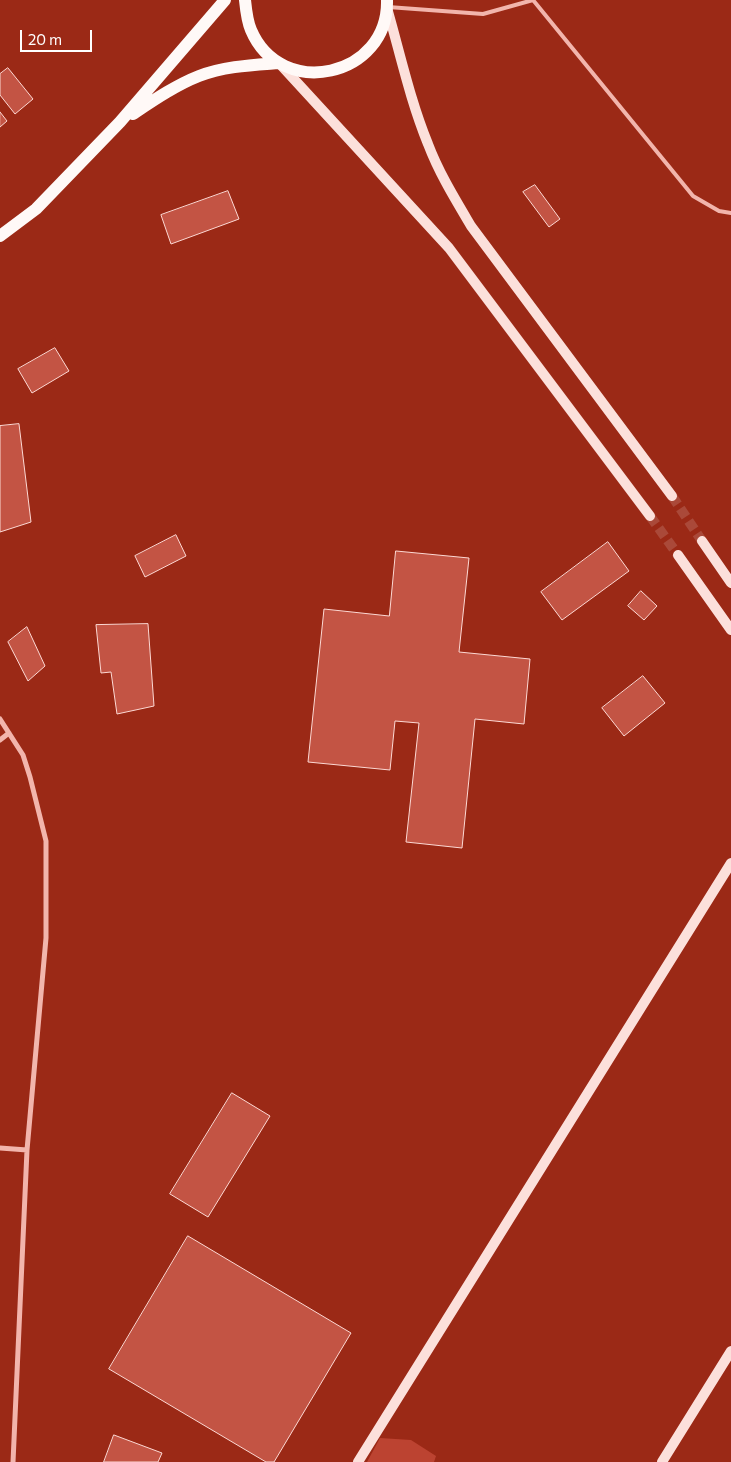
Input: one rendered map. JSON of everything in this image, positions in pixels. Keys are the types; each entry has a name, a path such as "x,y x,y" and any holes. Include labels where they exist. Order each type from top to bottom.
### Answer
{"main road":[{"path":"0,236 36,209 120,122 225,0"},
{"path":"245,0 250,30 258,43 279,63 306,73 335,71 349,65 371,47 382,28 387,2"},
{"path":"120,122 166,93 200,76 246,65 279,63"}],"street":[{"path":"387,2 412,98 428,144 447,186 472,226 672,496"},
{"path":"279,63 449,248 650,516"},
{"path":"702,541 731,583"},
{"path":"678,555 731,630"},
{"path":"0,719 23,755 46,841 46,938 27,1150 13,1462"},
{"path":"0,740 9,733"},
{"path":"358,1462 731,863"},
{"path":"0,1148 27,1150"},
{"path":"662,1462 731,1351"}],"lane":[{"path":"387,2 483,14 533,0 693,196 719,211 731,213"}],"shaded area":[{"path":"380,1438 411,1440 436,1456 434,1462 367,1462"}],"building":[{"path":"8,68 33,99 15,114 0,95 0,74"},
{"path":"0,112 7,121 0,127"},
{"path":"535,185 560,219 549,227 523,192"},
{"path":"228,191 239,219 171,244 161,215"},
{"path":"55,348 69,371 32,393 18,369"},
{"path":"19,424 31,522 0,532 0,426"},
{"path":"176,535 186,556 145,577 135,556"},
{"path":"608,542 629,571 562,620 541,592"},
{"path":"396,551 469,558 459,652 530,659 524,724 475,719 462,848 406,842 419,723 395,721 390,770 308,762 324,609 389,616"},
{"path":"641,591 657,606 644,620 628,606"},
{"path":"148,624 154,706 117,714 111,672 101,673 96,625"},
{"path":"27,627 45,666 28,681 8,642"},
{"path":"643,676 665,703 624,736 602,708"},
{"path":"232,1093 270,1116 208,1217 170,1194"},
{"path":"188,1236 351,1333 274,1462 266,1462 109,1369"},
{"path":"114,1435 162,1453 158,1462 104,1462"}],"tunnel":[{"path":"672,496 702,541"},
{"path":"650,516 678,555"}]}
